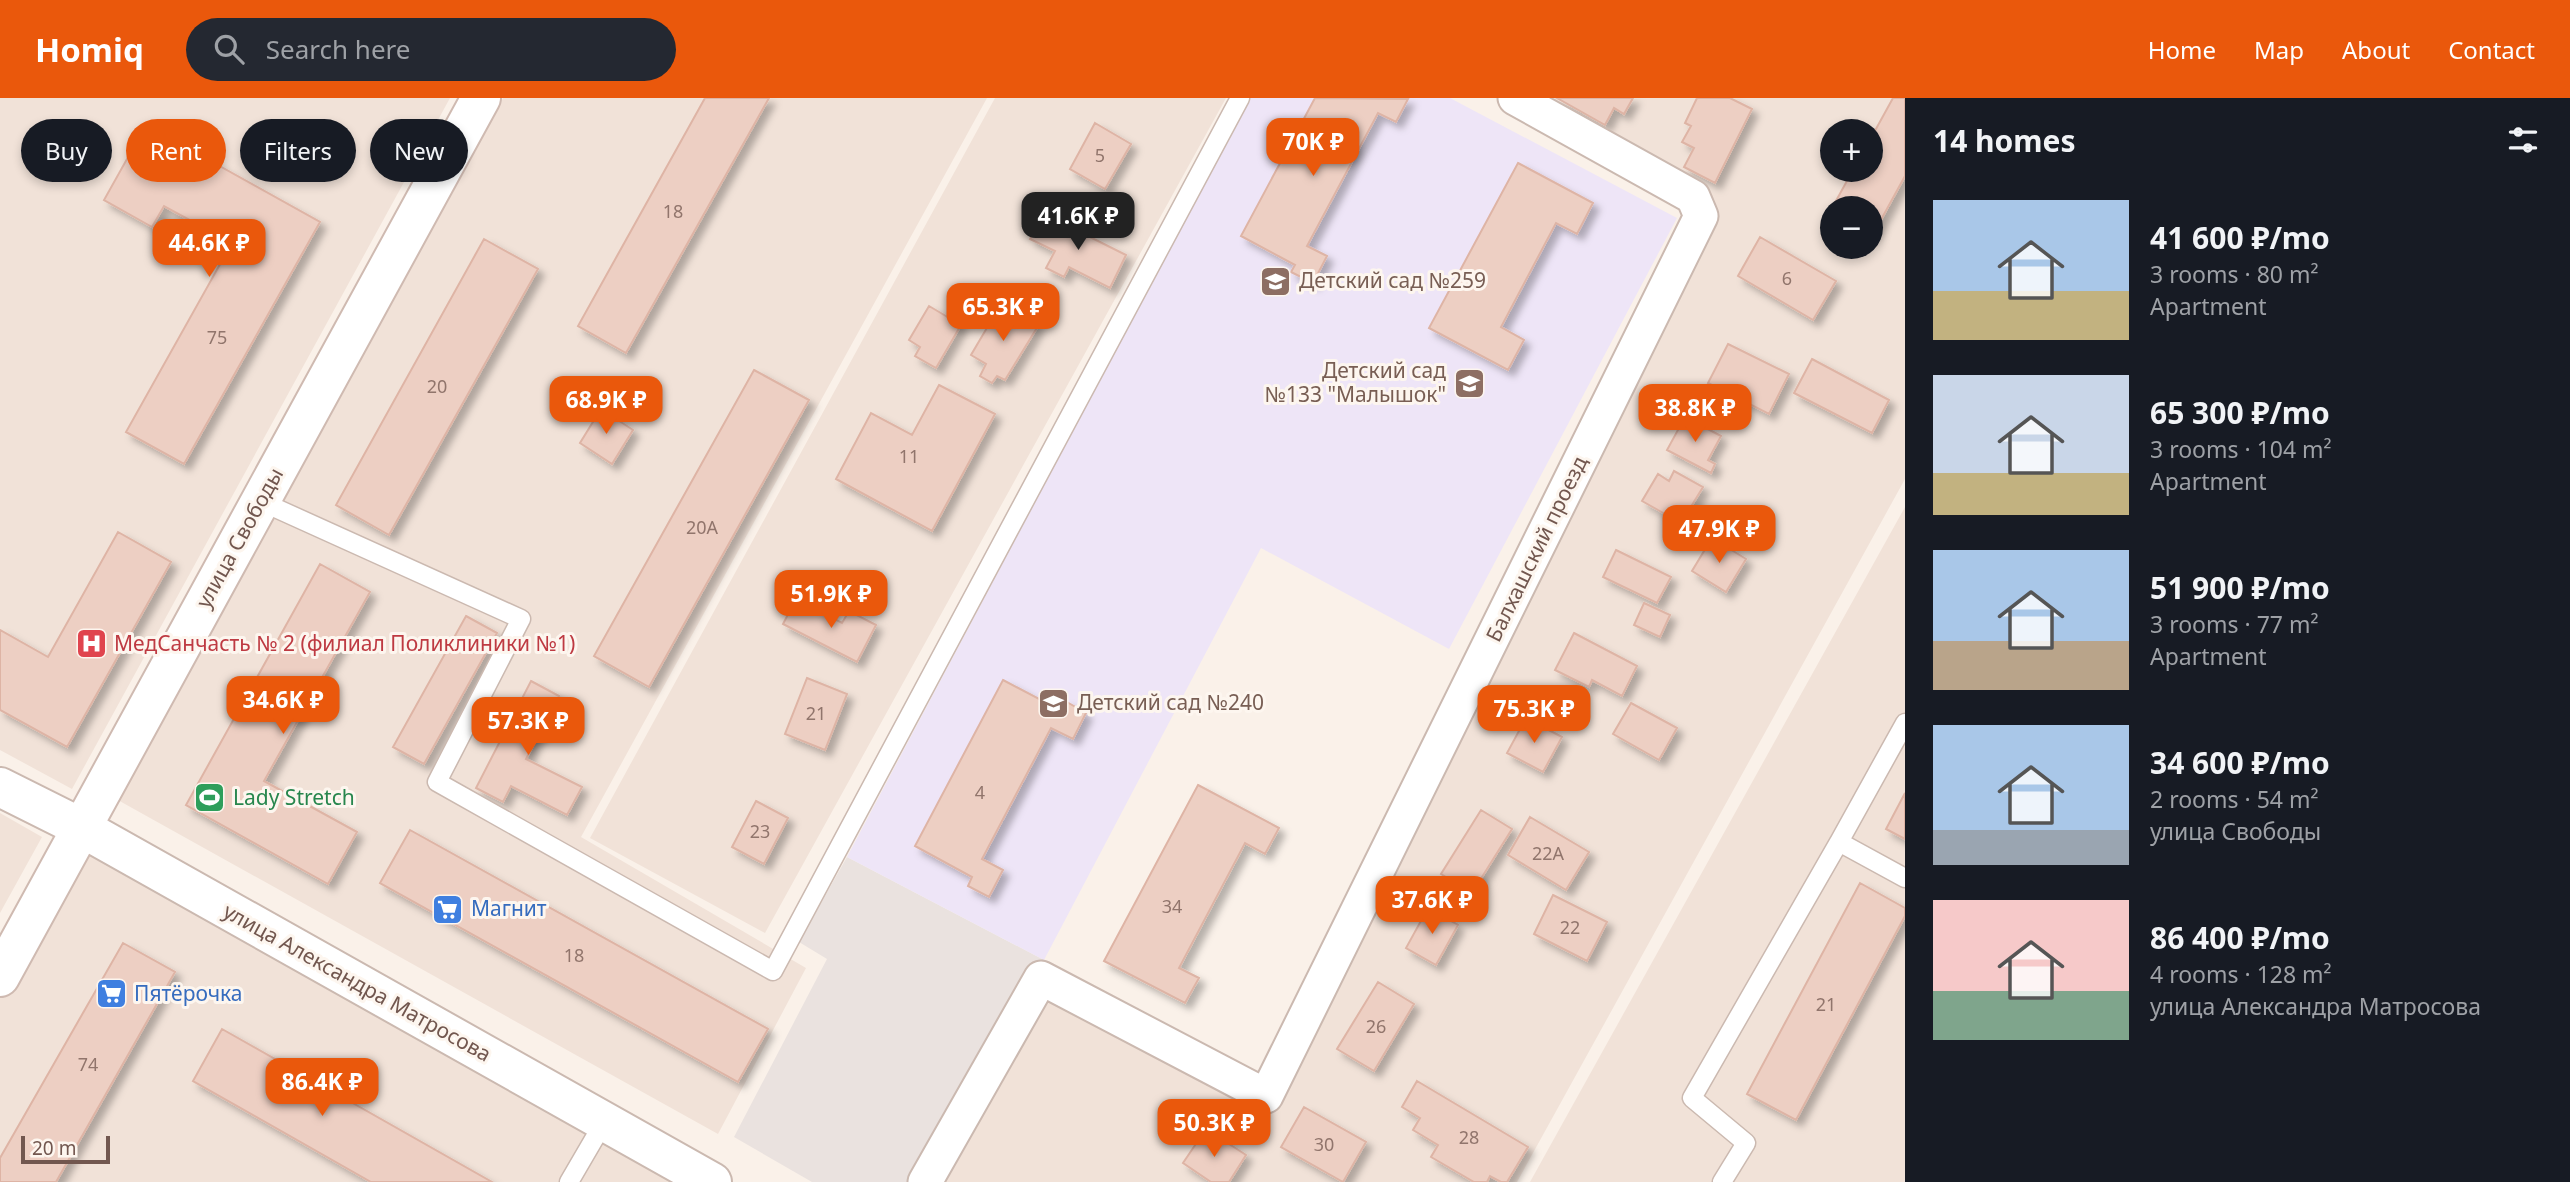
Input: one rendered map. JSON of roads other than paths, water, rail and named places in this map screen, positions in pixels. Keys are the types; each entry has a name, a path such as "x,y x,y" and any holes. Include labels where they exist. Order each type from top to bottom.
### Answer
{"main road":[{"name":"улица Свободы","path":"0,977 481,98"},
{"name":"улица Александра Матросова","path":"0,787 82,828 712,1182"}],"street":[{"name":"Балхашский проезд","path":"925,1182 1041,978 1266,1096 1701,216 1693,197 1515,98"}],"lane":[{"path":"260,501 521,620 437,782 773,971 1240,98"},
{"path":"1722,1182 1745,1143 1692,1098 1905,723"},
{"path":"1839,842 1905,878"},
{"path":"569,1182 604,1122"}],"place":[{"name":"Детский сад №259","path":"1276,281"},
{"name":"Детский сад №133 \"Малышок\"","path":"1469,383"},
{"name":"МедСанчасть № 2 (филиал Поликлиники №1)","path":"91,644"},
{"name":"Детский сад №240","path":"1054,703"},
{"name":"Lady Stretch","path":"210,798"},
{"name":"Магнит","path":"448,909"},
{"name":"Пятёрочка","path":"111,994"}]}
